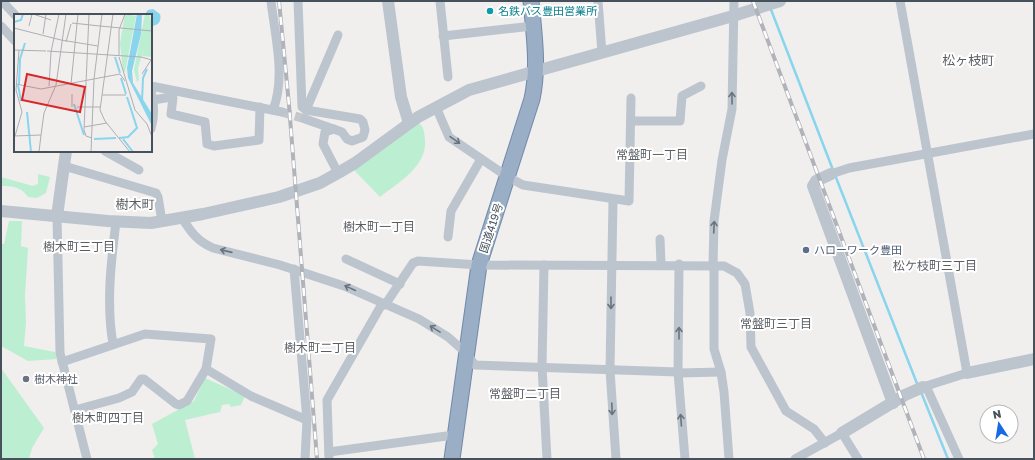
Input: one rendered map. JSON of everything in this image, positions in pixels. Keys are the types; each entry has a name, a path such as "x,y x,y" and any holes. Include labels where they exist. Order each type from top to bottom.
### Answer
{"highway":[{"name":"国道419号","path":"452,459 465,352 479,264 532,99 537,70 531,1"}],"street":[{"path":"2,1 14,14"},
{"path":"152,86 278,111 279,89 277,41 271,1"},
{"path":"298,1 302,107 306,114 342,132 347,139 352,141 363,137 365,126 360,120 306,114"},
{"path":"388,1 401,97 409,123"},
{"path":"440,1 448,77"},
{"path":"598,1 602,53"},
{"path":"729,459 721,372 714,349 713,266 714,221 721,168 732,109 734,1"},
{"path":"1,211 116,222 151,223 182,218 291,193 320,183 338,173 355,163 409,123 469,90 733,16 780,1"},
{"path":"900,1 967,373"},
{"path":"1,26 14,40"},
{"path":"443,36 533,26"},
{"path":"306,114 338,35"},
{"path":"631,121 680,121 682,96 701,86"},
{"path":"152,126 154,119 152,95 170,97 172,98 172,114 205,122 206,144 214,146 259,140 260,107"},
{"path":"436,107 450,137 508,177 525,185 613,200 629,201 631,98"},
{"path":"334,129 325,132 323,144 338,173"},
{"path":"893,403 813,186 816,180 834,173 1034,134"},
{"path":"66,152 57,216 62,362 87,459"},
{"path":"107,152 139,170"},
{"path":"448,238 451,211 481,159"},
{"path":"64,166 156,193 162,221"},
{"path":"613,200 610,370 616,459"},
{"path":"182,218 195,238 203,244 294,269 344,286 419,319 448,337 465,352 475,366 542,366 610,370 721,372"},
{"path":"113,344 110,328 110,276 116,222"},
{"path":"660,239 661,264"},
{"path":"346,259 400,284"},
{"path":"454,435 329,456 327,400 383,304 400,284 413,263 418,261 479,264 679,264 724,266 741,277 748,291 751,347 786,411 814,429 825,443"},
{"path":"679,264 678,372 685,459"},
{"path":"544,265 542,366 547,459"},
{"path":"294,269 307,420 304,459"},
{"path":"62,362 149,333 211,340 206,369 184,404 179,405 142,379 132,392 75,410"},
{"path":"795,459 924,387 967,373 1034,359"},
{"path":"206,369 251,396 280,410 307,420"},
{"path":"924,387 959,459"},
{"path":"842,433 858,459"}],"green space":[{"path":"418,122 423,129 425,139 425,149 422,157 417,166 403,180 380,197 354,170"},
{"path":"38,174 50,177 46,193 37,198 28,197 20,189 9,186 1,186 1,177 33,186 38,184"},
{"path":"9,221 22,221 21,246 28,248 24,346 55,352 57,359 28,361 1,346 1,244 4,244"},
{"path":"1,368 44,428 32,448 29,459 1,459"},
{"path":"205,378 245,396 241,405 231,407 229,404 222,405 220,412 185,420 195,459 155,459 152,450 158,444 152,424 194,401"}],"water":[{"path":"153,9 160,14 160,21 153,26 152,14 145,14 148,10"}],"waterway":[{"path":"770,7 833,170"},
{"path":"835,175 918,386"},
{"path":"921,392 948,459"}],"tunnel":[{"path":"282,112 305,119"}],"railway":[{"path":"279,1 289,105 317,459"},
{"path":"753,1 924,459"}],"place":[{"name":"名鉄バス豊田営業所","path":"490,11"},
{"name":"ハローワーク豊田","path":"806,250"},
{"name":"樹木神社","path":"26,379"}],"district":[{"name":"松ヶ枝町","path":"968,60"},
{"name":"常盤町一丁目","path":"652,155"},
{"name":"樹木町","path":"135,204"},
{"name":"樹木町一丁目","path":"379,227"},
{"name":"樹木町三丁目","path":"79,247"},
{"name":"松ケ枝町三丁目","path":"935,266"},
{"name":"常盤町三丁目","path":"776,324"},
{"name":"樹木町二丁目","path":"320,348"},
{"name":"常盤町二丁目","path":"525,394"},
{"name":"樹木町四丁目","path":"108,418"}]}
